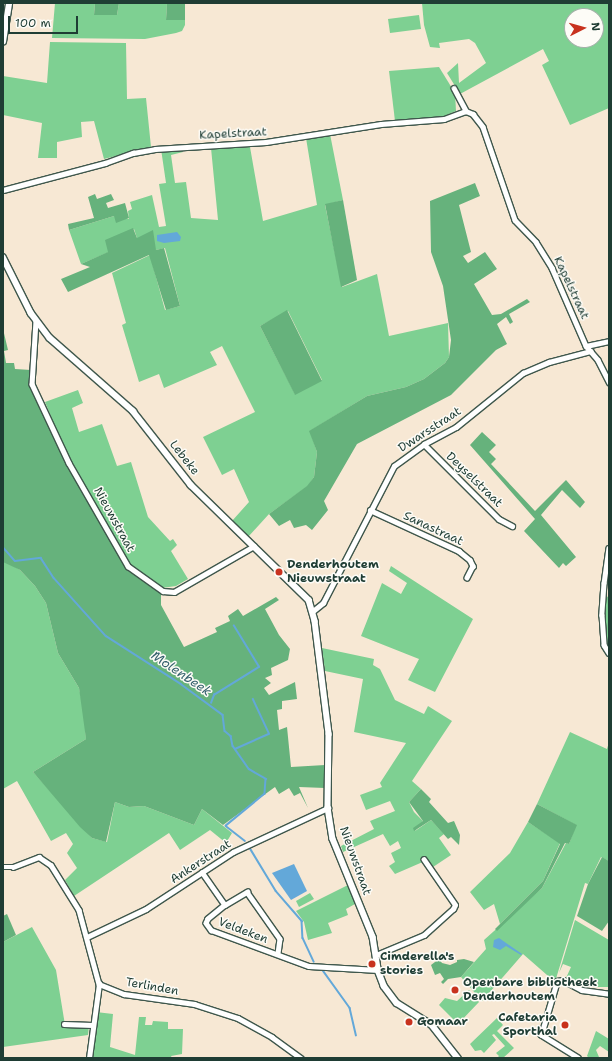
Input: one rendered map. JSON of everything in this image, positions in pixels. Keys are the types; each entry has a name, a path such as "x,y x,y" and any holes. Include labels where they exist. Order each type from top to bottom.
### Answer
{"street":[{"path":"3,42 9,3"},
{"name":"Kapelstraat","path":"454,88 466,111 473,114 484,128 515,220 536,242 552,268 586,346 591,351"},
{"name":"Kapelstraat","path":"3,190 105,163 133,152 155,149 266,142 381,124 438,120 466,111"},
{"name":"Lebeke","path":"3,258 36,321 50,338 134,411 191,485 309,600 313,611"},
{"name":"Nieuwstraat","path":"36,321 32,384 69,463 122,558 128,566 163,591 174,592 254,546"},
{"path":"586,346 609,341"},
{"path":"591,351 609,382"},
{"name":"Dwarsstraat","path":"313,611 323,603 394,466 424,444 456,426 523,372 549,362 591,351"},
{"name":"Deyselstraat","path":"424,444 500,519 512,526"},
{"name":"Sanastraat","path":"370,510 459,551 470,560 473,566 468,578"},
{"path":"609,548 604,583 602,615 604,645 609,653"},
{"name":"Nieuwstraat","path":"313,611 329,734 328,808 333,839 373,937 378,970 384,986 403,1008 432,1025 458,1058"},
{"name":"Ankerstraat","path":"87,937 146,909 233,852 328,808"},
{"path":"3,867 13,867 35,858 47,860 79,910 99,984 92,1025 89,1058"},
{"path":"376,954 424,935 453,909 455,905 424,860"},
{"name":"Veldeken","path":"202,872 225,905"},
{"name":"Veldeken","path":"278,954 280,939 247,892 225,905 208,919 206,923 211,930 309,966 378,970"},
{"path":"578,1058 541,1035 558,981 563,980 582,990 609,994"},
{"name":"Terlinden","path":"99,984 124,994 194,1004 238,1018 272,1037 301,1058"},
{"path":"64,1024 92,1025"}],"green space":[{"path":"55,3 95,3 94,15 117,15 119,3 167,3 166,20 185,20 185,25 182,31 145,39 52,38"},
{"path":"95,3 119,3 117,15 94,15"},
{"path":"167,3 185,3 185,20 166,20"},
{"path":"422,3 609,3 609,108 570,125 542,65 549,61 543,49 460,94 447,73 458,63 459,83 486,63 475,43 469,39 439,43 440,48 430,47 424,25"},
{"path":"419,15 421,29 390,33 388,19"},
{"path":"50,42 126,43 127,99 146,98 151,147 104,159 94,121 81,122 82,137 57,142 57,158 38,158 42,123 3,115 3,76 47,83"},
{"path":"439,67 455,93 456,111 442,117 395,121 389,71"},
{"path":"330,134 343,200 325,205 342,287 377,274 389,336 448,323 449,357 445,363 424,379 406,387 367,396 310,431 317,452 314,477 308,486 269,514 248,537 232,521 249,502 234,469 222,475 203,437 255,412 222,346 210,352 217,365 164,388 159,374 139,382 122,325 126,323 112,273 150,255 165,310 180,306 165,248 156,250 137,238 134,229 109,252 81,264 69,230 114,216 129,219 128,211 132,209 130,202 152,195 159,227 166,226 159,184 166,183 161,149 182,148 183,152 171,155 175,183 186,182 191,218 218,220 211,148 250,147 263,221 317,205 306,138","holes":["288,311 322,380 295,394 260,326"]},
{"path":"475,183 480,196 459,205 471,252 463,256 468,263 485,252 497,269 474,284 492,315 501,314 527,299 530,302 509,314 513,322 510,324 506,317 497,324 507,344 496,350 451,395 357,444 324,501 328,510 312,530 306,525 294,528 290,520 279,526 269,514 307,486 314,477 317,452 309,431 367,396 406,387 424,379 445,363 449,357 451,340 443,286 431,252 430,201"},
{"path":"95,194 97,199 111,194 114,200 106,203 108,208 125,203 129,218 116,223 114,216 69,230 68,224 94,218 88,197"},
{"path":"343,200 357,280 341,287 325,204"},
{"path":"133,228 137,238 153,230 156,250 164,248 180,306 166,310 149,255 68,292 61,279 90,267 81,264 108,252 105,240"},
{"path":"287,310 322,381 295,395 260,326"},
{"path":"3,329 8,350 4,351 6,363 14,363 15,369 31,370 31,384 43,412 128,569 161,592 161,605 184,647 217,632 215,628 230,621 228,616 238,609 243,616 276,597 279,600 265,609 279,635 290,649 288,660 271,668 272,675 265,678 271,683 264,688 269,695 295,682 297,699 282,701 282,709 277,710 279,730 287,727 291,767 325,765 325,788 299,787 308,808 300,793 294,796 289,788 279,794 275,787 223,825 202,809 194,825 144,806 129,807 115,802 106,842 92,838 80,827 33,772 86,739 79,688 58,653 46,603 35,586 20,570 3,562"},
{"path":"78,390 83,403 72,408 79,432 102,424 117,466 131,462 148,517 170,541 173,539 177,545 171,551 188,579 176,586 162,588 131,567 67,456 45,402"},
{"path":"482,432 496,445 489,452 496,459 491,464 535,511 566,480 585,502 580,508 562,490 541,515 576,557 566,566 563,563 559,568 524,531 535,519 470,445"},
{"path":"5,561 20,570 35,586 46,603 58,653 79,688 84,712 86,739 33,772 92,838 107,842 115,802 129,807 144,806 194,825 202,809 232,833 226,843 210,830 180,850 169,833 74,896 65,880 77,868 67,853 73,844 66,833 51,841 17,781 3,789 3,562"},
{"path":"391,566 473,619 435,692 408,680 419,659 361,636 382,583 401,594 407,583 389,571"},
{"path":"609,595 609,649 604,637 604,601"},
{"path":"322,648 374,659 373,665 380,669 395,700 424,714 428,706 452,721 412,781 421,789 409,802 414,812 423,821 415,831 431,820 444,834 439,838 451,855 430,869 425,861 395,874 389,866 395,862 391,853 401,848 398,841 390,846 383,834 343,852 341,846 374,829 370,821 395,811 390,801 366,810 360,795 382,787 380,783 406,743 354,732 363,679 325,671"},
{"path":"570,732 607,749 609,742 609,861 601,857 588,884 585,883 555,982 523,954 482,1001 461,977 486,949 484,940 542,888 566,843 569,844 576,825 537,804"},
{"path":"421,789 431,799 429,802 448,823 454,821 460,835 459,845 451,837 448,839 431,820 414,831 413,828 423,821 409,802"},
{"path":"537,804 577,825 569,844 565,843 542,888 497,931 495,929 543,881 560,844 528,822"},
{"path":"528,822 560,843 543,881 500,924 494,904 484,910 470,892 510,853"},
{"path":"602,857 609,861 609,921 602,931 577,916 588,884"},
{"path":"348,885 355,904 346,909 348,915 328,923 332,933 308,940 304,922 296,911"},
{"path":"310,893 314,899 299,907 296,901"},
{"path":"7,914 16,935 3,942 3,916"},
{"path":"575,920 609,940 609,987 582,987 566,978 571,967 563,964 559,973"},
{"path":"32,927 56,970 65,1025 89,1026 88,1035 3,1047 3,942"},
{"path":"439,959 442,963 450,965 457,962 457,960 464,959 474,962 461,977 448,979 443,984 441,982 444,979 440,973 435,975 431,965"},
{"path":"469,990 479,1002 458,1024 439,1005 445,998 457,1001"},
{"path":"96,1012 113,1014 110,1047 135,1055 139,1017 146,1017 145,1025 152,1025 153,1021 168,1022 168,1029 183,1029 182,1054 171,1056 172,1058 92,1058"},
{"path":"497,1018 503,1025 497,1031 514,1048 503,1058 497,1058 499,1056 496,1053 505,1046 494,1034 492,1035 496,1040 484,1053 481,1050 475,1051 470,1044"},
{"path":"596,1031 609,1039 609,1052 600,1046 596,1050 599,1057 589,1058 587,1056"}],"water":[{"path":"177,232 181,237 180,241 164,243 157,241 157,235"},
{"path":"294,864 307,891 291,900 272,873"},
{"path":"499,938 522,954 521,955 506,946 500,950 493,947 494,940"}],"waterway":[{"name":"Molenbeek","path":"3,547 15,561 41,558 54,578 106,636 181,684 223,715 225,731 231,736 233,746 249,769 266,779 265,794 226,826 245,841"},
{"path":"211,703 214,695 259,667 234,626"},
{"path":"235,749 269,734 253,700"},
{"name":"Molenbeek","path":"250,848 276,891 302,921 303,938 314,962"},
{"name":"Molenbeek","path":"322,969 350,1008 356,1035"}],"place":[{"name":"Denderhoutem Nieuwstraat","path":"279,572"},
{"name":"Cimderella's stories","path":"372,964"},
{"name":"Openbare bibliotheek Denderhoutem","path":"455,990"},
{"name":"Gomaar","path":"409,1022"},
{"name":"Cafetaria Sporthal","path":"565,1025"}]}
